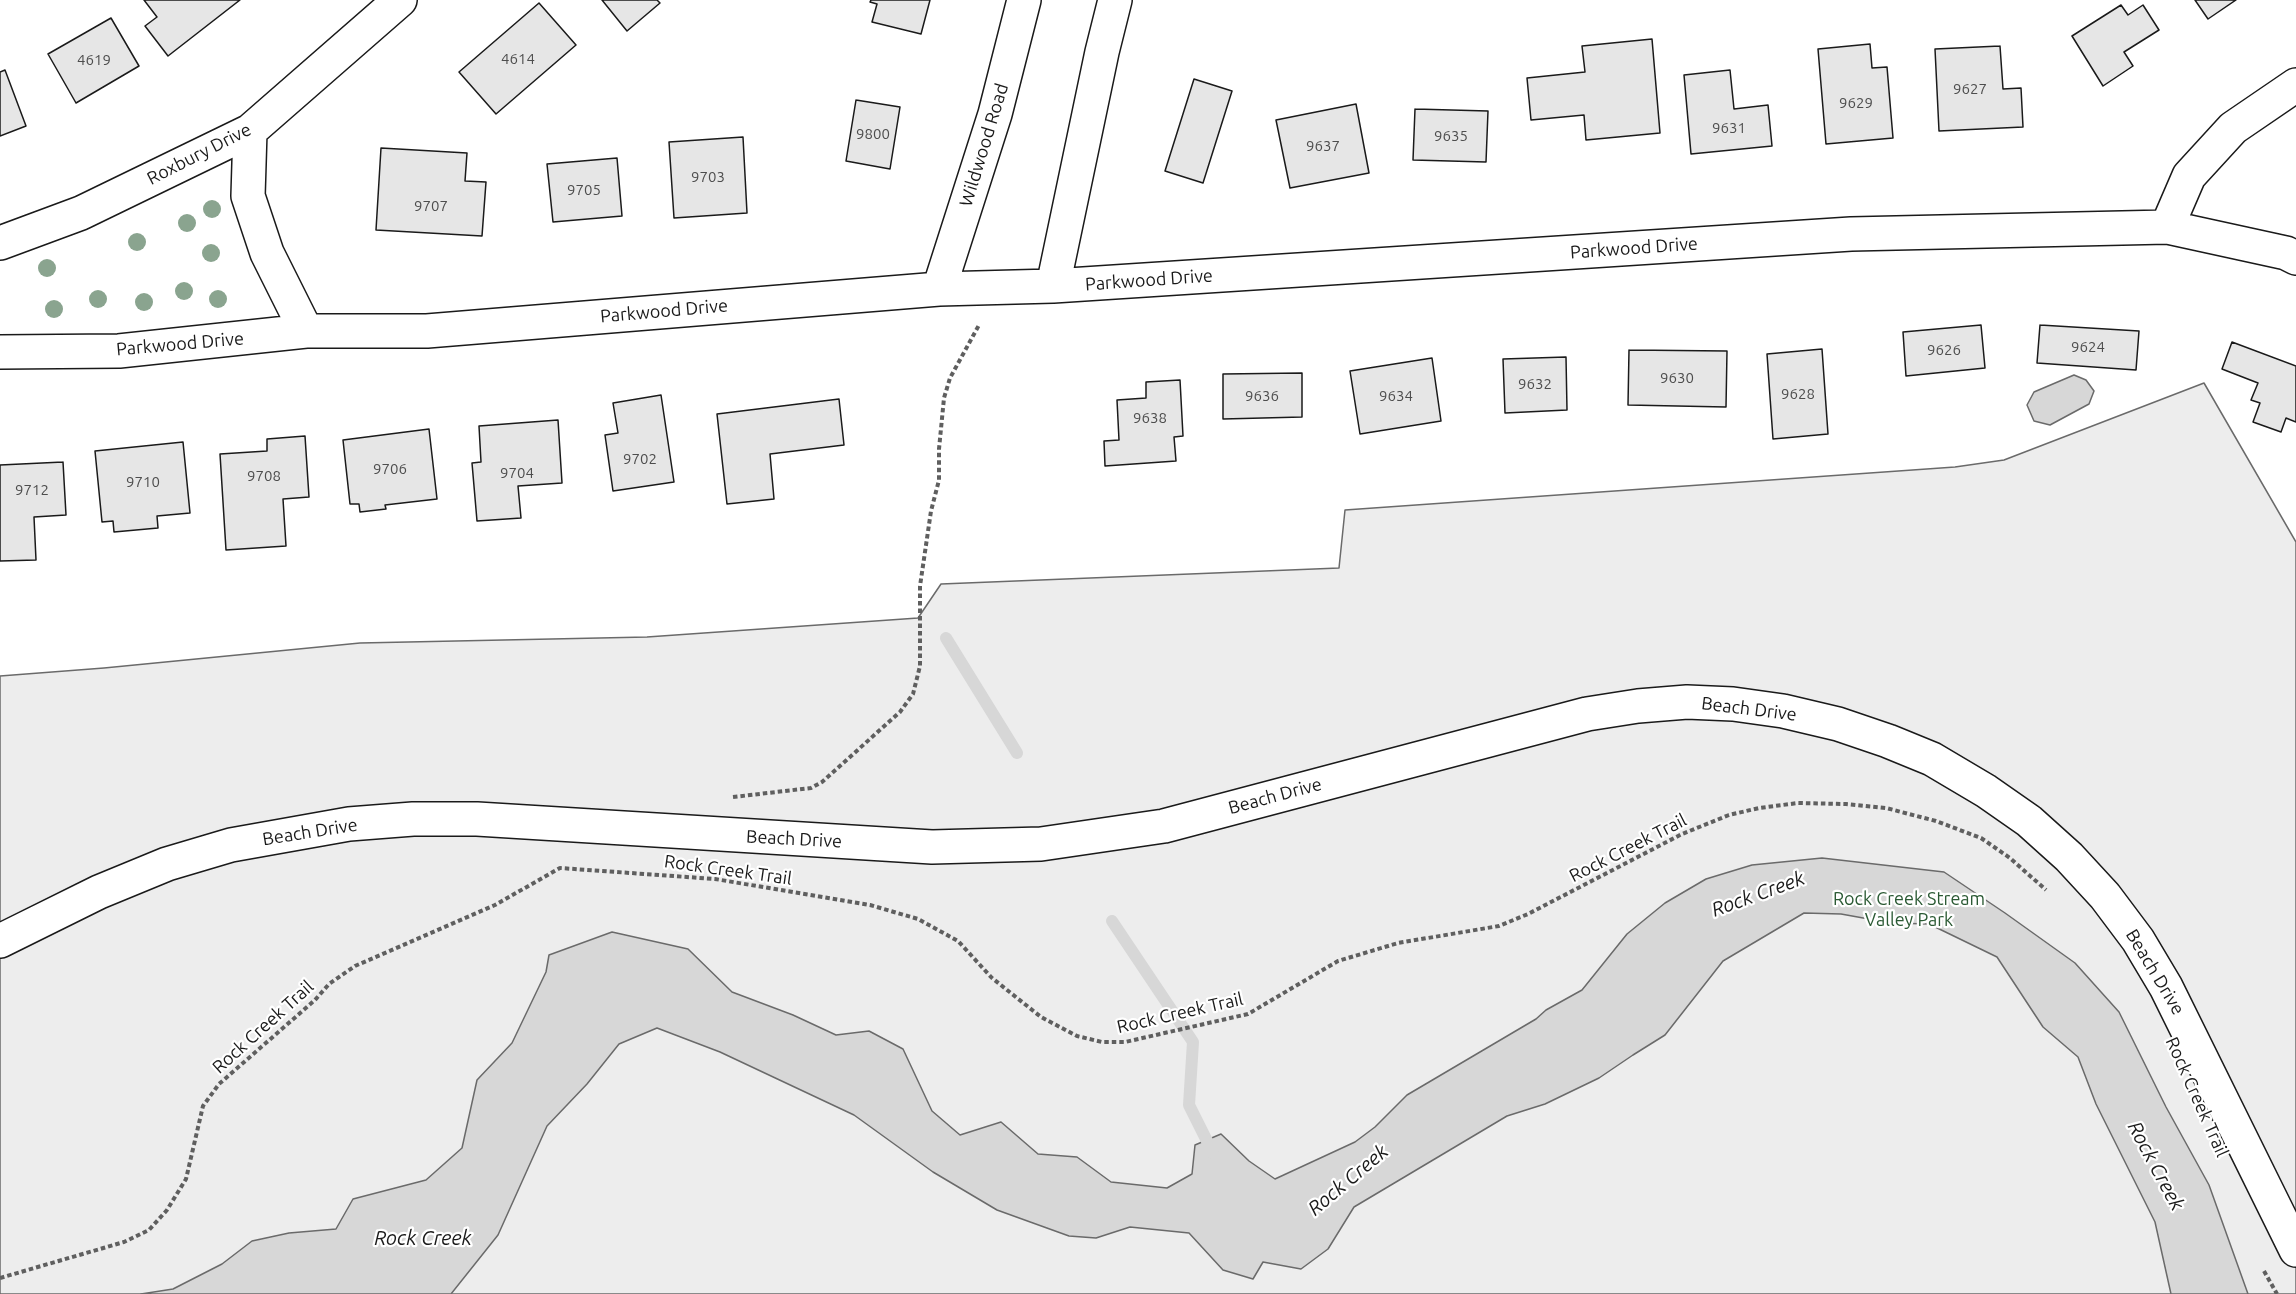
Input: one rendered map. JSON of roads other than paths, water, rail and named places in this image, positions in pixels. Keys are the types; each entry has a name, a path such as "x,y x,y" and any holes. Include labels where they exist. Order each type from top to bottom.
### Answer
{"street":[{"name":"Roxbury Drive","path":"0,243 81,213 250,131 400,0"},
{"name":"Wildwood Road","path":"939,289 995,114 1024,0"},
{"path":"1053,286 1115,0"},
{"path":"2167,227 2189,176 2233,128 2296,85"},
{"path":"250,131 248,195 267,253 306,332"},
{"name":"Parkwood Drive","path":"0,352 119,351 306,332 427,331 939,289 1053,286 1851,234 2167,227 2286,253 2296,258"},
{"name":"Beach Drive","path":"0,941 99,892 167,864 231,845 349,824 413,819 477,819 932,847 1041,844 1164,826 1587,714 1638,706 1687,702 1733,704 1783,711 1838,724 1932,759 1995,797 2028,821 2069,857 2138,940 2166,987 2296,1250"}],"water":[{"path":"2074,375 2086,380 2094,391 2089,404 2050,425 2034,421 2027,405 2034,392"},
{"name":"Rock Creek","path":"1822,858 1944,872 2075,963 2119,1012 2166,1107 2209,1185 2248,1294 2171,1294 2155,1222 2096,1104 2078,1057 2043,1027 1997,957 1929,924 1891,923 1841,914 1804,913 1723,961 1665,1035 1599,1078 1545,1104 1507,1116 1354,1207 1328,1249 1301,1269 1263,1262 1253,1279 1223,1270 1189,1233 1130,1227 1096,1238 1069,1236 997,1210 933,1172 854,1115 720,1052 657,1028 619,1044 587,1084 547,1126 498,1235 451,1294 141,1294 173,1289 222,1264 252,1241 289,1233 336,1229 353,1199 426,1180 462,1148 477,1080 512,1043 546,972 549,955 612,932 688,949 732,992 793,1015 836,1035 869,1031 903,1049 932,1111 960,1135 1001,1122 1038,1154 1077,1157 1111,1182 1167,1188 1192,1174 1195,1145 1221,1134 1249,1161 1275,1179 1355,1142 1375,1127 1407,1095 1582,990 1627,934 1665,903 1706,879 1752,865"}],"waterway":[{"path":"946,638 1017,753"},
{"path":"1112,921 1193,1042 1189,1105 1213,1153"}],"park label":[{"name":"Rock Creek Stream Valley Park","path":"1909,909"}]}
